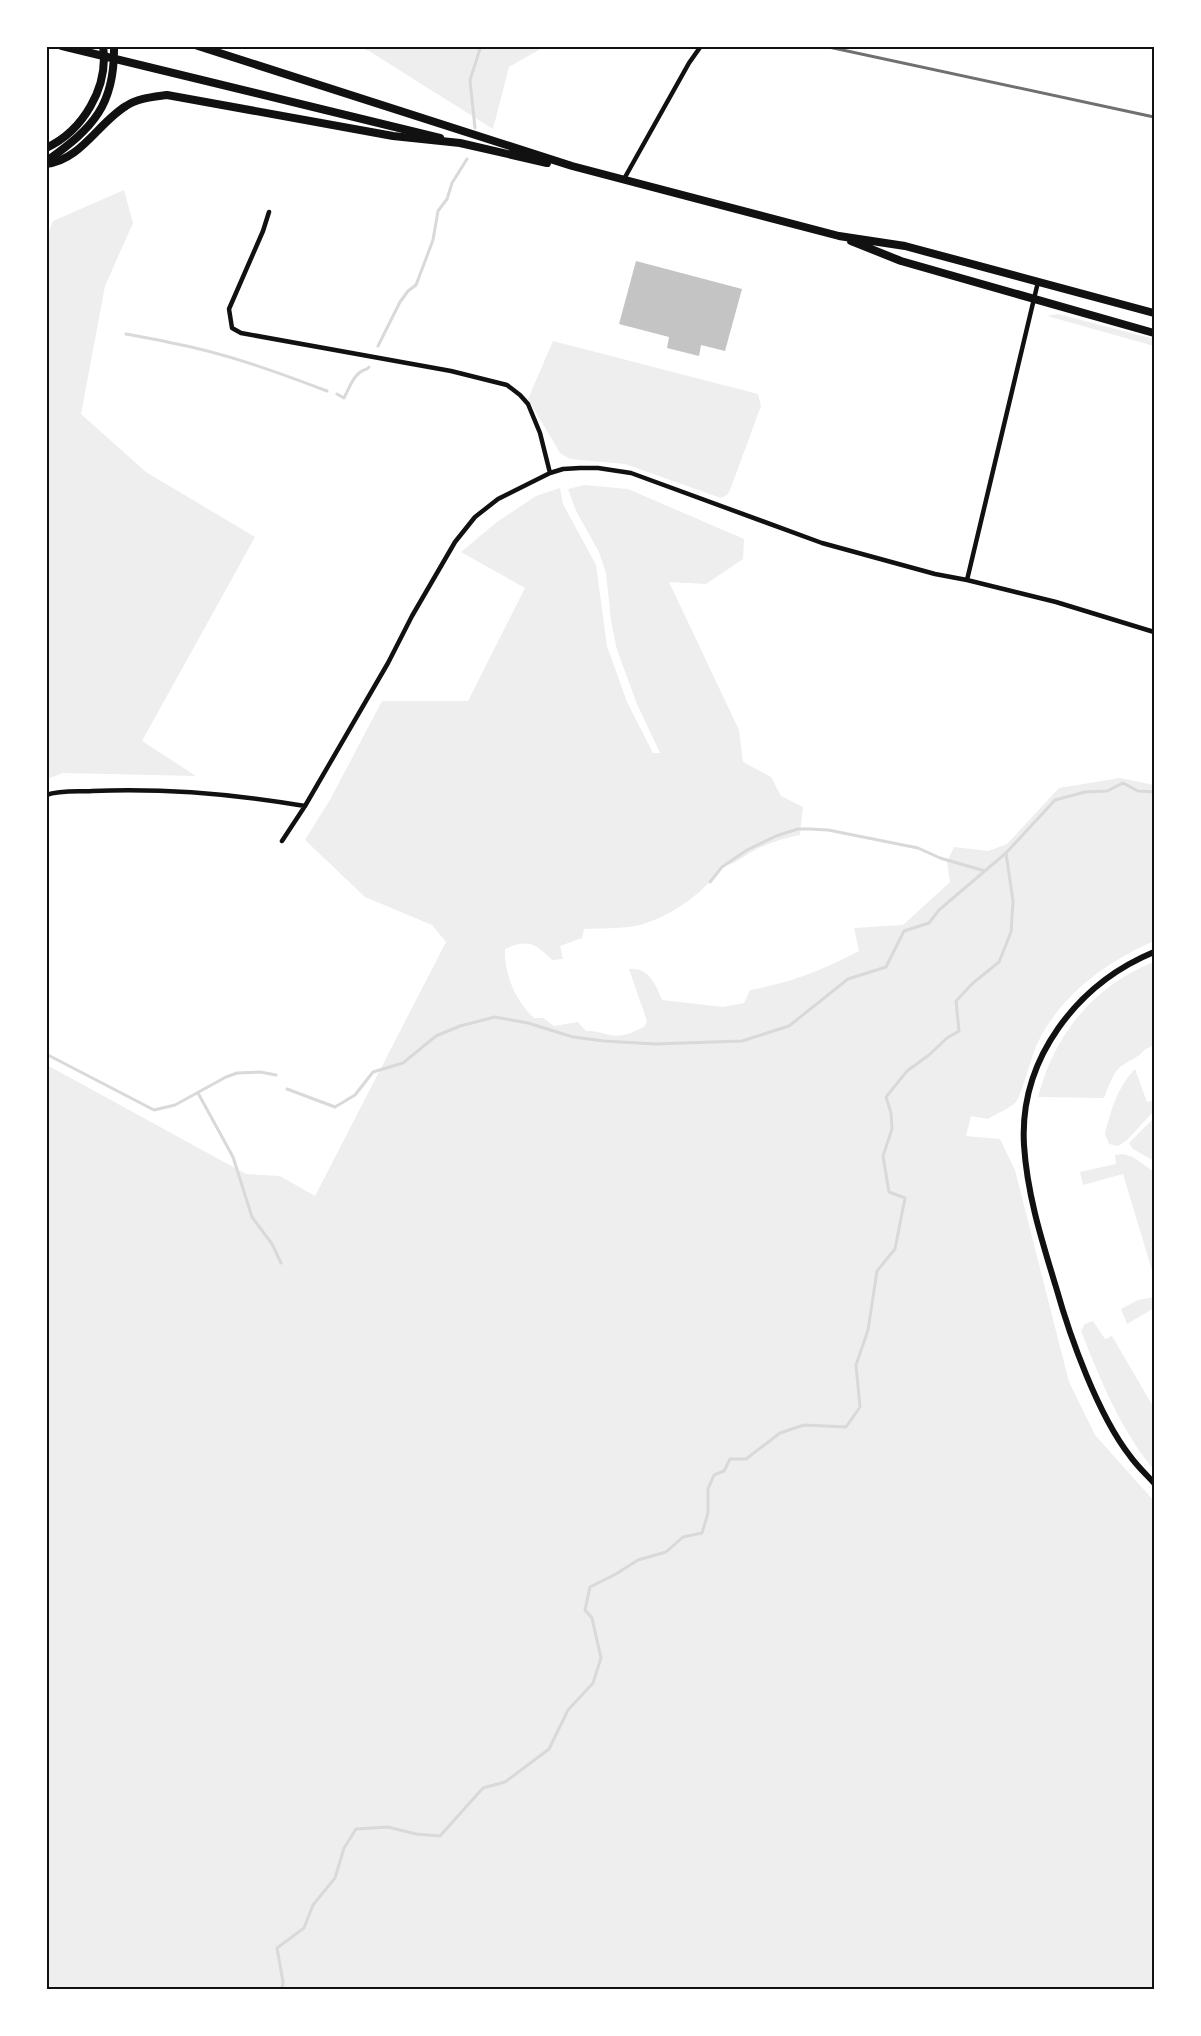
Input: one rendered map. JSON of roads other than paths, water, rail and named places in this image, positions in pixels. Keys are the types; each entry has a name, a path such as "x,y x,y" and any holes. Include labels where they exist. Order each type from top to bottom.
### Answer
{"main road":[{"path":"62,46 460,143 548,163 572,166"},
{"path":"46,148 57,143 81,122 92,103 101,82 105,56 104,46"},
{"path":"46,164 90,127 102,109 114,74 114,46"},
{"path":"198,46 572,166 839,236 905,246 1155,313"},
{"path":"46,164 58,163 95,136 111,116 128,104 167,95 383,134 460,143"},
{"path":"839,236 901,261 1155,333"}],"street":[{"path":"624,179 689,63 701,46"},
{"path":"269,212 229,309 232,328 241,333 451,370 507,385 528,404 540,433 550,473"},
{"path":"967,580 1038,282"},
{"path":"282,841 388,663 455,542 475,518 498,499 562,469 598,468 631,473 803,537 888,563 1056,602 1155,632"},
{"path":"46,795 122,789 253,797 304,806"},
{"path":"1155,952 1117,971 1097,986 1076,1005 1059,1026 1033,1078 1025,1119 1024,1143 1031,1196 1066,1322 1107,1421 1130,1456 1155,1483"}],"waterway":[{"path":"474,46 480,49 470,80 475,128"},
{"path":"378,346 400,302 416,285 433,240 438,211 447,199 452,183 467,159"},
{"path":"126,334 192,347 231,358 327,391"},
{"path":"337,394 344,398 359,373 369,367"},
{"path":"282,1990 283,1982 277,1948 304,1928 313,1905 335,1878 344,1848 356,1829 388,1827 416,1834 440,1836 483,1788 505,1782 549,1749 568,1710 593,1683 601,1658 592,1618 585,1610 590,1587 638,1560 666,1552 683,1537 702,1533 708,1513 708,1489 714,1475 724,1471 730,1459 746,1459 780,1433 804,1425 846,1427 860,1407 856,1365 868,1330 877,1271 895,1249 905,1198 889,1192 883,1156 892,1129 891,1113 886,1097 907,1071 959,1031 956,1001 973,983 999,962 1011,932 1013,901 1006,853 1055,800 1085,792 1107,791 1123,783 1138,791 1154,792"},
{"path":"710,882 722,867 747,850 776,836 798,829 828,830 918,848 940,858 985,871"},
{"path":"287,1089 335,1107 355,1095 373,1072 403,1063 436,1036 460,1026 495,1017 528,1023 573,1037 655,1044 742,1041 789,1026 848,979 886,967 904,931 929,923 939,910 1006,853"},
{"path":"46,1054 154,1110 175,1105 237,1073 260,1072 276,1075"},
{"path":"198,1093 233,1157 252,1217 272,1244 281,1263"}],"railway":[{"path":"824,46 1154,117"}]}
